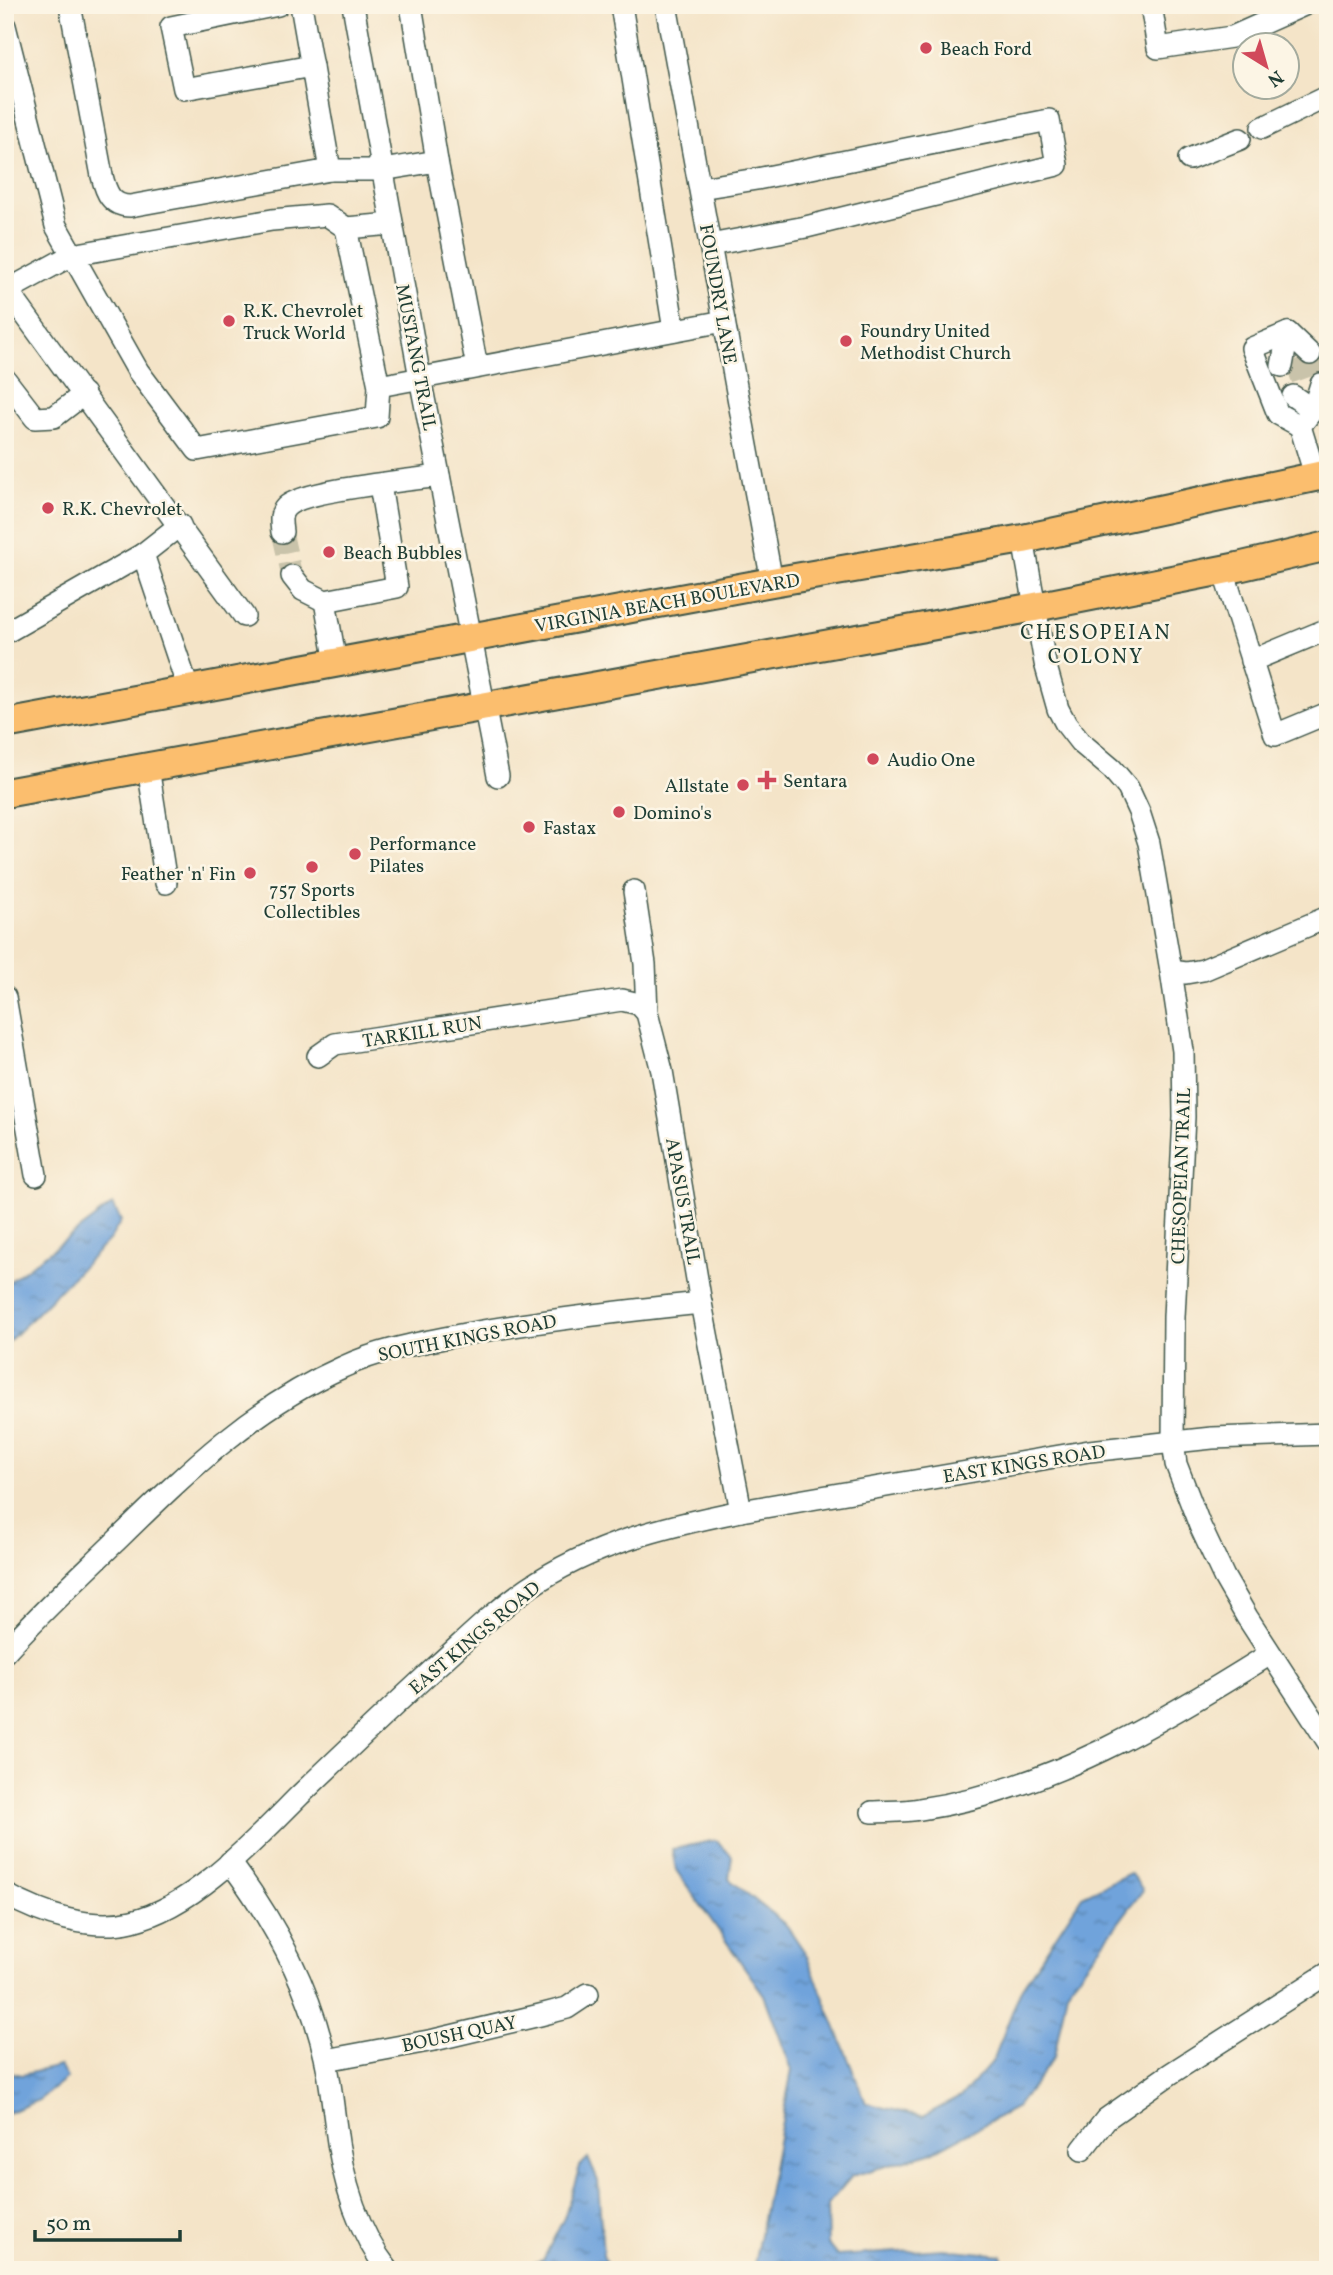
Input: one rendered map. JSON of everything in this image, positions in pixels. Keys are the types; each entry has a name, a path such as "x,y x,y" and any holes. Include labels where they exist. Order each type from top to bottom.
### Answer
{"main road":[{"name":"VIRGINIA BEACH BOULEVARD","path":"5,724 772,582 1023,539 1322,476"},
{"path":"5,793 1035,607 1328,546"}],"street":[{"path":"70,5 102,176 106,191 117,204 130,206 330,170 382,170 437,160"},
{"path":"278,5 171,27 184,89 312,66"},
{"path":"301,5 330,170"},
{"name":"MUSTANG TRAIL","path":"352,5 420,378 498,776"},
{"path":"411,5 437,160 477,368"},
{"path":"621,5 674,330"},
{"name":"FOUNDRY LANE","path":"666,5 772,582"},
{"path":"1152,5 1158,48 1232,37 1304,5"},
{"path":"5,26 56,226 138,371 197,450 377,417 379,386 346,228"},
{"path":"1262,128 1328,96"},
{"path":"700,188 1049,120 1057,165 806,227 710,245"},
{"path":"1189,159 1240,139"},
{"path":"244,616 7,289 72,255 272,220 327,215 346,228 392,224"},
{"path":"379,386 724,321"},
{"path":"1296,360 1288,333 1252,348 1278,414 1307,401 1322,476"},
{"path":"5,379 35,418 54,417 84,394"},
{"path":"282,532 281,513 297,499 439,476"},
{"path":"292,576 303,590 325,601 397,586 380,485"},
{"path":"5,632 143,554 180,525"},
{"name":"CHESOPEIAN TRAIL","path":"1023,539 1045,663 1058,709 1080,742 1112,769 1128,788 1139,812 1149,843 1171,971 1183,1051 1184,1116 1174,1317 1173,1441 1177,1464 1200,1526 1224,1577 1270,1654 1328,1742"},
{"path":"143,554 188,691"},
{"path":"1223,570 1275,735 1328,713"},
{"path":"325,601 336,663"},
{"path":"1251,660 1328,629"},
{"path":"148,767 166,883"},
{"name":"APASUS TRAIL","path":"634,891 645,964 647,1013 662,1071 701,1303 741,1511"},
{"path":"1171,971 1186,973 1203,970 1328,918"},
{"path":"5,997 36,1175"},
{"name":"TARKILL RUN","path":"318,1056 335,1044 622,1000 639,1004 647,1013"},
{"name":"SOUTH KINGS ROAD","path":"5,1652 198,1461 253,1417 294,1391 344,1366 421,1343 576,1316 701,1303"},
{"name":"EAST KINGS ROAD","path":"5,1895 53,1916 115,1924 132,1922 159,1913 185,1899 230,1862 472,1634 525,1590 589,1553 632,1538 741,1511 1089,1451 1173,1441 1328,1434"},
{"path":"872,1812 920,1810 970,1799 1026,1782 1080,1761 1127,1739 1188,1705 1270,1654"},
{"path":"230,1862 257,1898 280,1937 304,1990 326,2060 341,2161 354,2205 363,2230 388,2270"},
{"path":"1082,2150 1106,2119 1170,2074 1328,1973"},
{"name":"BOUSH QUAY","path":"326,2060 433,2040 540,2015 567,2008 587,1994"}],"water":[{"path":"113,1204 121,1221 110,1239 5,1345 5,1285"},
{"path":"716,1840 732,1856 729,1879 787,1926 806,1954 866,2103 922,2117 962,2096 993,2061 1021,1989 1082,1896 1130,1873 1143,1890 1067,1991 1054,2057 1017,2107 930,2153 852,2176 827,2205 828,2245 837,2256 944,2249 1002,2255 1002,2270 753,2270 792,2070 764,1995 676,1870 672,1849"},
{"path":"60,2066 67,2078 39,2100 5,2114 5,2072 22,2075"},
{"path":"588,2158 598,2181 603,2255 608,2270 512,2270 543,2260 564,2218 580,2166"}],"tunnel":[{"path":"1310,354 1321,384"},
{"path":"1295,360 1306,391"},
{"path":"282,532 292,576"}],"place":[{"name":"Beach Ford","path":"926,48"},
{"name":"R.K. Chevrolet Truck World","path":"229,321"},
{"name":"Foundry United Methodist Church","path":"846,341"},
{"name":"R.K. Chevrolet","path":"48,508"},
{"name":"Beach Bubbles","path":"329,552"},
{"name":"Audio One","path":"873,759"},
{"name":"Sentara","path":"767,780"},
{"name":"Allstate","path":"743,785"},
{"name":"Domino's","path":"619,812"},
{"name":"Fastax","path":"529,827"},
{"name":"Performance Pilates","path":"355,854"},
{"name":"757 Sports Collectibles","path":"312,867"},
{"name":"Feather 'n' Fin","path":"250,873"}],"district":[{"name":"CHESOPEIAN COLONY","path":"1096,644"}]}
